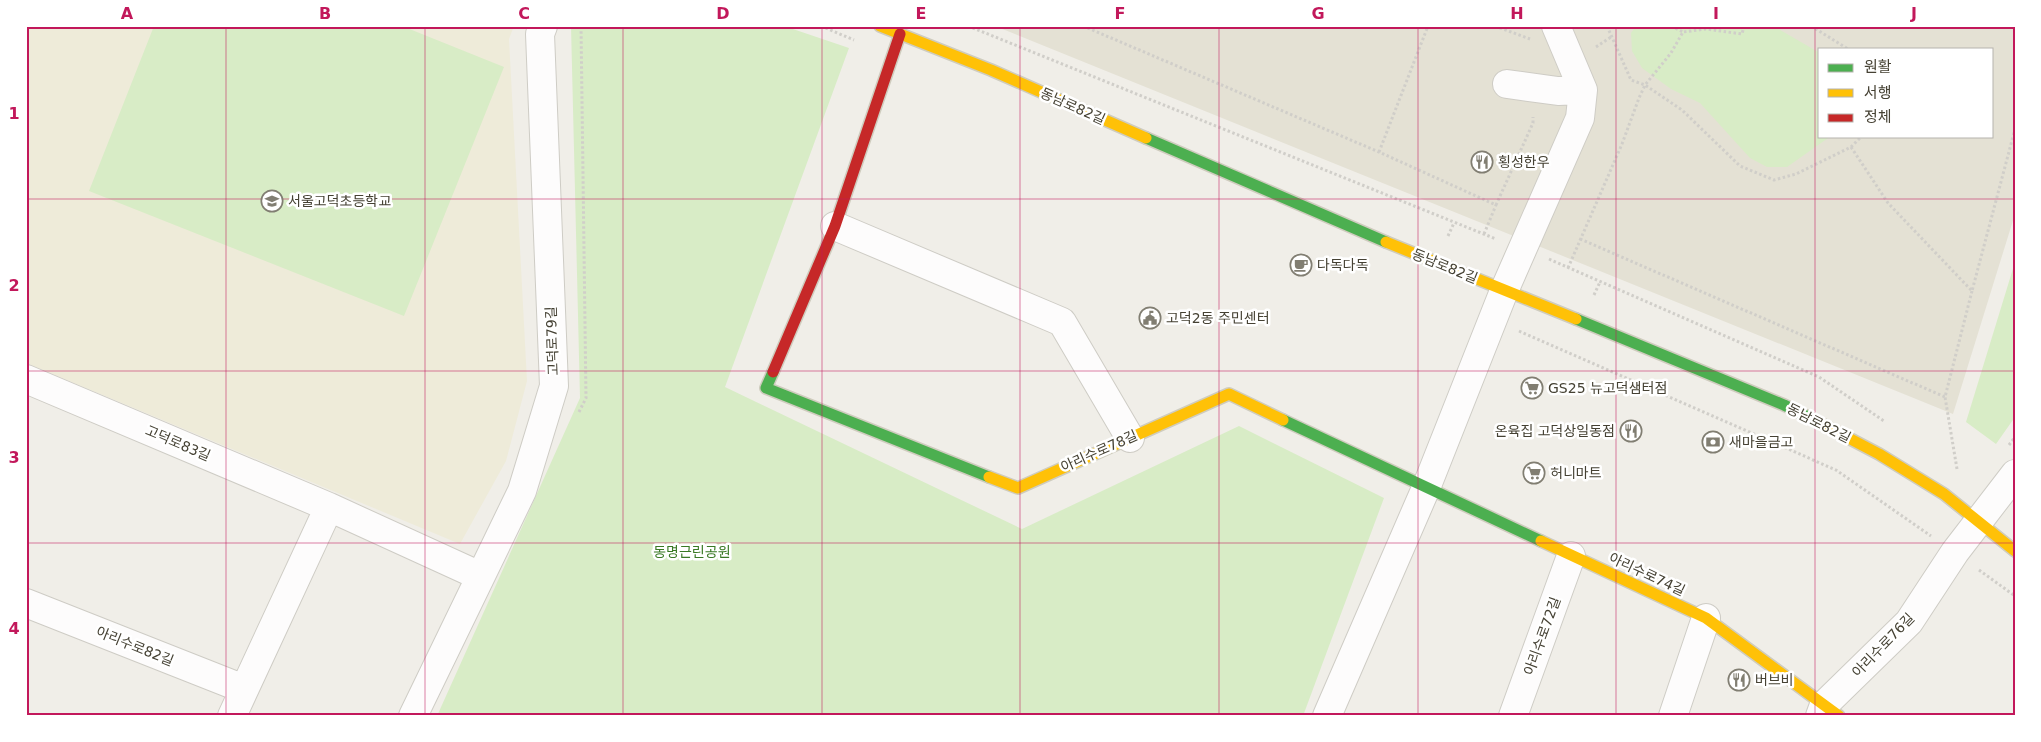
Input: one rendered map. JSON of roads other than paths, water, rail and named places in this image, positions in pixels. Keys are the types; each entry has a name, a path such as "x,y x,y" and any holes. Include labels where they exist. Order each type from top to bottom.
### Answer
{"street":[{"name":"고덕로79길","path":"413,716 522,491 554,386 540,34 543,26"},
{"name":"동남로82길","path":"880,26 991,70 1297,205 1784,405 1879,454 1944,494 2015,551"},
{"path":"1327,716 1426,488 1504,290 1580,118 1582,90 1556,26"},
{"path":"900,34 835,226 1062,322 1130,438"},
{"path":"1507,84 1558,91 1582,90"},
{"name":"아리수로78길","path":"835,226 766,388 1018,488 1228,394 1426,488"},
{"name":"고덕로83길","path":"26,379 329,507 480,576"},
{"path":"1977,522 2015,474"},
{"name":"아리수로74길","path":"1426,488 1706,618 1828,712"},
{"path":"232,716 329,507"},
{"name":"아리수로76길","path":"1828,712 1909,622 1977,522"},
{"name":"아리수로72길","path":"1513,716 1571,556"},
{"name":"아리수로82길","path":"26,603 244,689"},
{"path":"1672,716 1706,618"}],"place":[{"name":"횡성한우","path":"1482,162"},
{"name":"서울고덕초등학교","path":"272,201"},
{"name":"다독다독","path":"1301,265"},
{"name":"고덕2동 주민센터","path":"1150,318"},
{"name":"GS25 뉴고덕샘터점","path":"1532,388"},
{"name":"온육집 고덕상일동점","path":"1631,431"},
{"name":"새마을금고","path":"1713,442"},
{"name":"허니마트","path":"1534,473"},
{"name":"버브비","path":"1739,680"}],"park label":[{"name":"동명근린공원","path":"692,552"}]}
